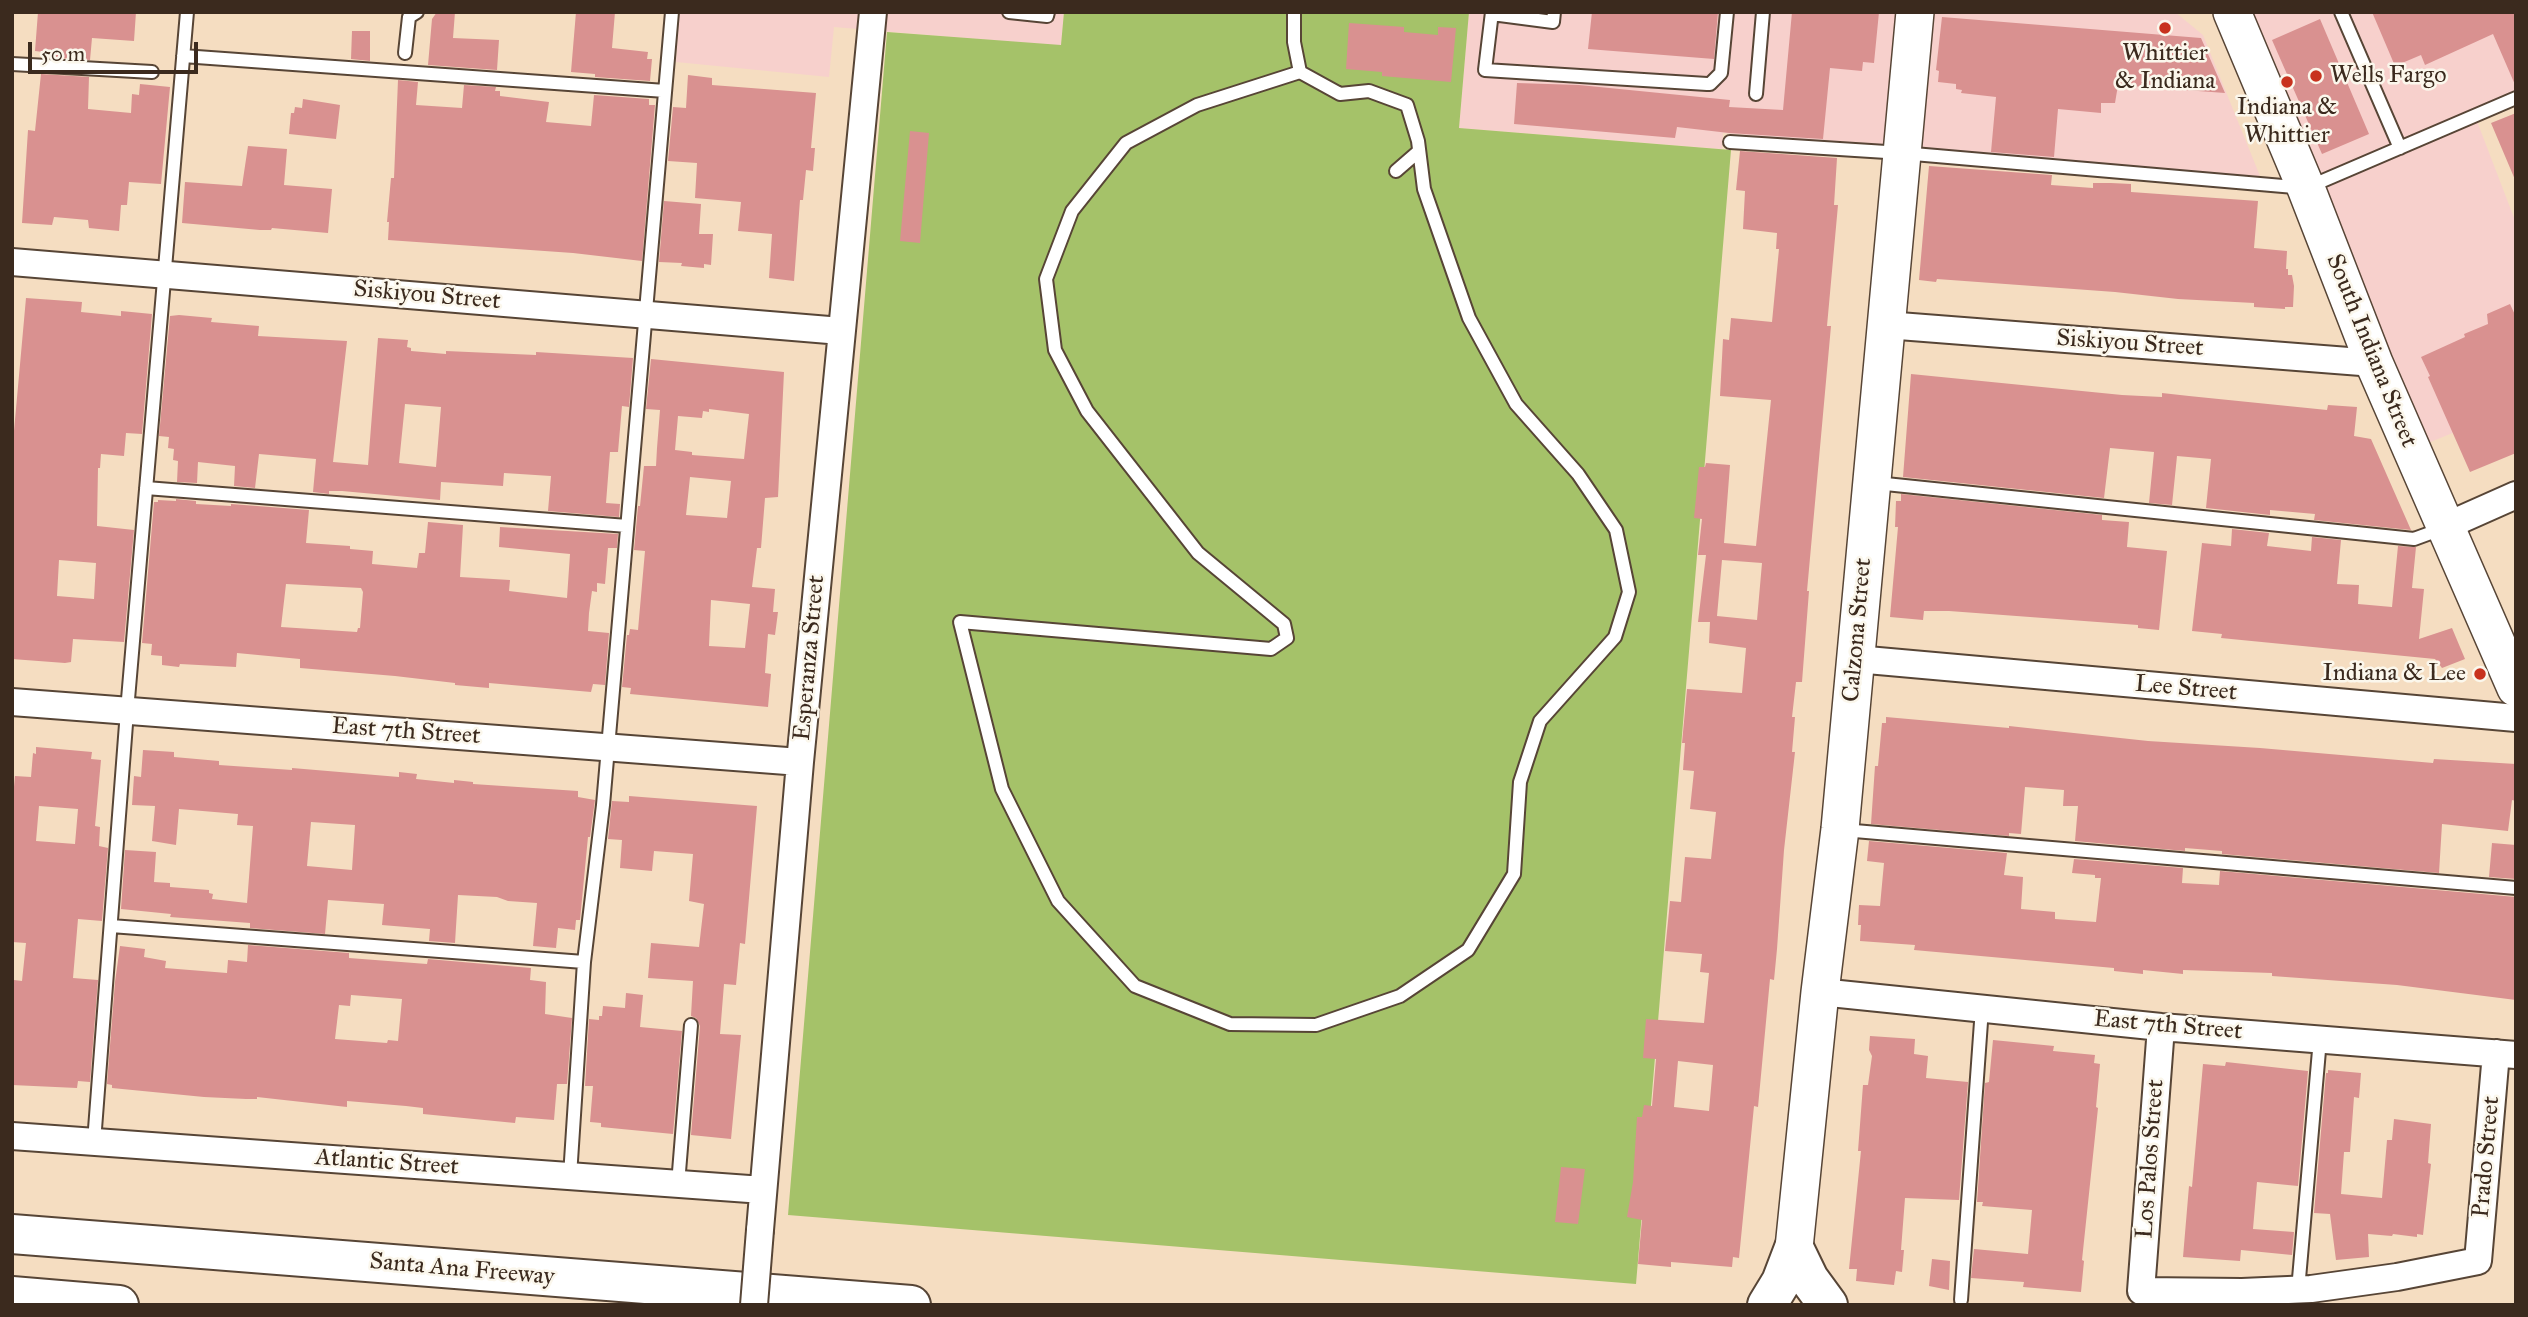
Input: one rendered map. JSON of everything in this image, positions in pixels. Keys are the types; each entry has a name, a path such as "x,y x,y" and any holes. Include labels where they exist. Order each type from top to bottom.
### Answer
{"highway":[{"name":"Santa Ana Freeway","path":"12,1234 911,1305"},
{"path":"1767,1305 1781,1282 1794,1248"},
{"path":"1794,1248 1809,1279 1828,1305"},
{"path":"12,1296 119,1305"}],"street":[{"name":"Esperanza Street","path":"754,1305 800,762 873,12"},
{"name":"Calzona Street","path":"1794,1248 1840,829 1915,12"},
{"name":"South Indiana Street","path":"2232,12 2306,188 2374,363 2516,688"},
{"name":"Siskiyou Street","path":"12,262 841,331"},
{"name":"Siskiyou Street","path":"1886,325 2374,363"},
{"path":"2444,527 2516,495"},
{"name":"Lee Street","path":"1856,659 2516,718"},
{"name":"East 7th Street","path":"12,702 800,762"},
{"name":"East 7th Street","path":"1820,992 2161,1027 2506,1054"},
{"name":"Los Palos Street","path":"2161,1027 2141,1292 2298,1290"},
{"name":"Prado Street","path":"2298,1290 2397,1277 2478,1261 2506,1054"},
{"name":"Atlantic Street","path":"12,1136 762,1190"}],"lane":[{"path":"94,1142 127,711 187,12"},
{"path":"405,52 409,17 416,12"},
{"path":"570,1176 584,962 603,806 672,12"},
{"path":"1009,12 1047,16 1048,12"},
{"path":"1294,12 1294,42 1300,72"},
{"path":"1554,12 1553,22 1492,13 1485,70 1710,84 1721,73 1727,12"},
{"path":"1756,94 1763,12"},
{"path":"2341,12 2400,148"},
{"path":"183,56 665,91"},
{"path":"12,64 152,72"},
{"path":"1300,72 1340,94 1369,91 1407,105 1419,151 1424,190 1469,318 1516,404 1578,474 1616,530 1629,592 1615,637 1540,721 1520,782 1514,874 1468,950 1400,996 1316,1025 1230,1024 1135,986 1058,901 1002,789 960,622 1271,649 1287,638 1284,624 1198,553 1087,411 1055,350 1046,279 1072,211 1126,143 1197,105 1300,72"},
{"path":"1730,142 1902,153 2306,188 2516,98"},
{"path":"1396,171 1419,151"},
{"path":"1872,483 2414,540 2444,527"},
{"path":"146,488 627,526"},
{"path":"1840,829 2516,888"},
{"path":"111,926 584,962"},
{"path":"1961,1300 1982,1008"},
{"path":"678,1184 691,1025"},
{"path":"2298,1290 2320,1039"}],"shaded area":[{"path":"679,12 1064,12 1061,46 834,27 829,77 676,62"},
{"path":"1469,12 2175,12 2203,35 2262,181 1723,133 1722,149 1459,128"},
{"path":"2232,12 2516,12 2516,98 2475,116 2516,223 2516,407 2411,450"}],"green space":[{"path":"1064,12 1469,12 1459,128 1731,150 1636,1284 788,1215 887,32 1061,45"}],"building":[{"path":"38,12 136,12 134,41 92,38 90,60 42,57 43,52 35,51"},
{"path":"437,12 455,12 453,38 499,40 497,70 428,65 432,19"},
{"path":"576,12 615,12 612,48 648,52 647,59 652,59 650,81 595,77 595,74 571,72"},
{"path":"1592,12 1718,12 1714,59 1588,49"},
{"path":"1792,12 1879,12 1874,63 1863,62 1862,71 1830,68 1823,139 1677,127 1675,138 1514,124 1517,83 1579,85 1730,100 1729,107 1783,110"},
{"path":"2372,12 2516,12 2516,87 2493,34 2425,65 2421,55 2395,66"},
{"path":"1942,17 2201,38 2225,93 2118,85 2115,103 2101,103 2101,113 2058,109 2054,157 1991,152 1996,97 1961,93 1962,90 1956,89 1956,84 1938,82 1939,71 1936,70"},
{"name":"Wells Fargo","path":"2320,19 2369,134 2322,154 2272,40"},
{"path":"1349,23 1404,27 1404,32 1438,35 1438,27 1456,28 1451,82 1382,76 1382,72 1346,69"},
{"path":"352,31 370,31 370,61 351,59"},
{"path":"41,74 89,77 88,109 131,113 132,94 139,95 140,84 170,87 161,184 129,182 127,205 121,205 119,231 89,228 88,220 54,217 52,225 22,223 28,130 35,131"},
{"path":"688,75 712,78 712,85 816,93 811,148 815,148 813,171 806,170 803,200 800,200 794,281 769,278 772,234 738,231 741,202 695,198 697,163 668,161 673,107 686,108"},
{"path":"398,80 418,82 416,105 462,108 464,85 496,87 495,91 500,91 500,96 549,102 546,122 591,126 594,95 649,99 649,105 655,105 642,261 573,253 388,240 391,178 394,178"},
{"path":"303,99 340,105 336,139 289,134 291,113 294,113 295,107 302,108"},
{"path":"2516,113 2516,182 2491,123"},
{"path":"910,131 929,133 920,243 900,241"},
{"path":"248,146 287,149 284,185 332,189 328,233 182,223 185,182 242,186"},
{"path":"1740,151 1837,158 1834,205 1838,205 1827,326 1831,326 1807,591 1802,682 1796,682 1792,717 1795,717 1792,752 1795,752 1774,980 1770,979 1758,1107 1754,1106 1739,1258 1733,1257 1732,1267 1671,1262 1671,1267 1638,1264 1642,1220 1627,1217 1633,1182 1637,1117 1642,1117 1644,1105 1652,1106 1656,1059 1643,1058 1646,1019 1704,1023 1709,973 1700,972 1702,954 1665,951 1670,901 1681,902 1685,857 1711,859 1716,812 1690,809 1694,771 1683,770 1685,743 1682,743 1687,689 1742,693 1746,648 1709,643 1710,622 1698,622 1706,555 1698,555 1702,519 1694,518 1699,467 1705,467 1706,463 1730,465 1724,543 1756,546 1771,400 1720,396 1723,339 1729,340 1731,318 1772,322 1779,249 1776,249 1777,233 1743,229 1745,191 1736,190","holes":["1722,560 1762,563 1757,620 1717,616","1678,1061 1713,1065 1709,1111 1674,1107"]},
{"path":"1929,166 2052,175 2051,185 2093,188 2093,183 2131,184 2131,192 2258,201 2254,248 2287,251 2286,269 2288,275 2292,275 2294,286 2293,307 2254,307 2254,303 1937,279 1936,282 1919,280"},
{"path":"664,201 701,204 699,234 713,234 711,265 704,264 704,268 659,262"},
{"path":"26,298 82,302 81,312 121,316 121,311 152,314 142,434 126,433 124,456 101,454 98,468 97,526 134,530 124,642 73,639 71,662 65,663 12,659 12,453","holes":["59,560 96,563 94,599 57,596"]},
{"path":"2510,304 2516,317 2516,453 2470,472 2421,357 2488,324 2487,314"},
{"path":"170,316 212,318 211,322 259,326 258,336 347,341 333,462 368,465 378,338 408,340 407,347 411,348 411,351 446,354 446,351 536,355 536,352 633,358 629,407 622,406 618,452 610,452 606,503 620,504 619,517 548,511 551,476 504,473 503,486 441,482 440,500 342,491 329,491 329,494 313,492 316,459 259,454 255,488 234,486 235,466 198,462 197,483 177,482 178,461 173,460 174,449 168,448 169,437 159,436","holes":["405,404 441,407 436,467 399,463"]},
{"path":"651,359 784,372 778,497 765,498 761,548 757,548 752,587 775,589 773,612 778,612 775,635 768,634 765,673 771,674 768,707 630,694 631,688 622,687 627,635 630,629 638,630 645,551 634,550 644,466 656,466 660,410 646,409","holes":["709,409 749,414 744,459 692,455 692,452 675,450 678,416 702,418 703,411 709,412","690,477 731,481 727,518 686,515","711,600 750,604 745,648 709,646"]},
{"path":"1911,374 2122,395 2162,397 2162,393 2327,410 2328,405 2357,407 2354,436 2371,439 2411,530 2314,520 2315,514 2270,510 2270,515 2206,508 2211,459 2177,456 2172,505 2149,503 2154,452 2110,448 2104,498 1903,477"},
{"path":"1901,494 2102,515 2102,520 2129,522 2127,547 2167,551 2159,630 2138,628 2138,625 1949,611 1924,611 1923,620 1890,617 1898,527 1895,527 1896,501 1901,501"},
{"path":"176,501 309,510 306,543 350,546 350,549 373,551 372,564 417,568 419,553 425,553 428,522 463,525 460,577 510,580 509,591 567,598 570,554 499,547 500,527 618,534 617,548 608,548 605,584 597,583 597,592 592,591 589,613 588,631 609,633 605,685 593,684 591,692 489,683 489,688 300,668 300,659 237,653 236,667 162,665 162,656 151,655 152,644 142,643 154,502","holes":["286,584 361,588 360,628 357,632 281,627"]},
{"path":"2232,529 2269,533 2267,546 2311,551 2312,537 2341,540 2337,584 2359,585 2358,604 2392,607 2398,546 2416,547 2412,588 2424,589 2419,639 2452,628 2465,659 2442,668 2435,659 2221,638 2222,634 2192,631 2202,543 2231,546"},
{"path":"1886,717 2433,763 2434,759 2516,764 2516,801 2512,800 2508,831 2442,824 2439,873 2222,854 2222,851 2185,848 2185,851 2075,841 2078,806 2063,806 2064,790 2025,787 2021,834 2009,833 2009,836 1871,824 1875,766 1878,766 1882,723 1886,723"},
{"path":"36,747 92,752 91,759 101,760 95,826 100,827 99,846 108,848 102,921 78,919 73,978 98,980 90,1082 78,1081 77,1088 12,1085 14,980 22,981 26,943 12,942 12,808 15,776 31,777 33,753 36,754","holes":["39,806 78,809 75,844 36,841"]},
{"path":"143,750 174,752 174,757 219,761 219,765 399,777 399,772 417,774 416,779 578,791 578,797 595,800 588,837 580,920 576,920 575,930 558,928 556,948 533,946 537,903 508,901 497,897 458,895 455,943 429,941 430,929 382,925 384,904 328,900 325,934 250,928 250,923 170,917 171,914 121,909 125,850 156,852 154,882 170,883 170,887 209,890 209,893 213,894 212,899 247,903 253,826 237,825 238,814 179,809 176,845 152,841 155,806 132,805 134,776 141,777","holes":["311,822 355,825 352,870 307,866"]},
{"path":"629,796 757,806 745,944 740,943 736,985 724,984 720,1034 741,1035 731,1139 691,1135 700,1026 696,1018 691,1016 693,981 648,978 651,943 699,947 704,904 689,901 693,854 654,851 652,871 620,868 622,840 608,839 612,801 629,802"},
{"path":"1869,841 2007,853 2004,875 2023,877 2021,909 2055,912 2055,919 2096,922 2101,878 2072,873 2074,859 2183,868 2182,883 2219,885 2220,871 2516,897 2516,1000 2397,985 2272,976 2272,973 2183,970 2183,974 2143,970 2143,974 2114,971 2114,968 1914,950 1915,945 1860,941 1859,905 1880,906 1884,863 1867,861"},
{"path":"2492,843 2516,845 2516,879 2489,877"},
{"path":"248,945 349,953 349,958 427,964 428,959 531,968 530,980 546,982 545,1014 572,1018 567,1084 557,1084 554,1120 516,1117 515,1123 423,1114 423,1108 406,1106 347,1101 347,1107 257,1097 204,1097 112,1088 112,1085 107,1084 120,946 145,949 144,957 166,961 165,968 227,973 228,960 247,962","holes":["351,995 402,999 398,1041 388,1040 387,1043 335,1039 339,1005 350,1006"]},
{"path":"626,993 643,995 640,1027 682,1031 673,1134 601,1127 601,1123 590,1122 593,1086 585,1086 589,1019 599,1020 603,1006 625,1008"},
{"path":"1870,1036 1915,1039 1914,1054 1928,1056 1926,1078 1968,1082 1959,1200 1905,1198 1902,1272 1896,1271 1894,1285 1856,1281 1857,1269 1849,1269 1861,1151 1858,1151 1863,1085 1868,1085 1872,1056 1869,1050"},
{"path":"1993,1040 2054,1046 2053,1051 2095,1055 2094,1063 2100,1064 2081,1292 2023,1287 2024,1282 1971,1278 1974,1249 2028,1254 2032,1210 1982,1206 1983,1202 1977,1202 1985,1083 1989,1082"},
{"path":"2226,1062 2308,1071 2298,1186 2257,1182 2253,1229 2294,1232 2292,1255 2241,1250 2240,1261 2183,1257 2203,1064 2225,1066"},
{"path":"2328,1070 2361,1073 2359,1098 2354,1097 2350,1152 2344,1152 2341,1194 2382,1198 2387,1140 2392,1140 2394,1119 2431,1124 2428,1163 2431,1164 2423,1235 2417,1234 2417,1237 2368,1234 2369,1257 2336,1260 2330,1214 2314,1213"},
{"path":"1561,1167 1585,1169 1578,1224 1555,1222"},
{"path":"1932,1259 1950,1261 1949,1290 1929,1286"}],"place":[{"name":"Whittier & Indiana","path":"2165,28"},
{"name":"Wells Fargo","path":"2316,76"},
{"name":"Indiana & Whittier","path":"2287,82"},
{"name":"Indiana & Lee","path":"2480,674"}]}
